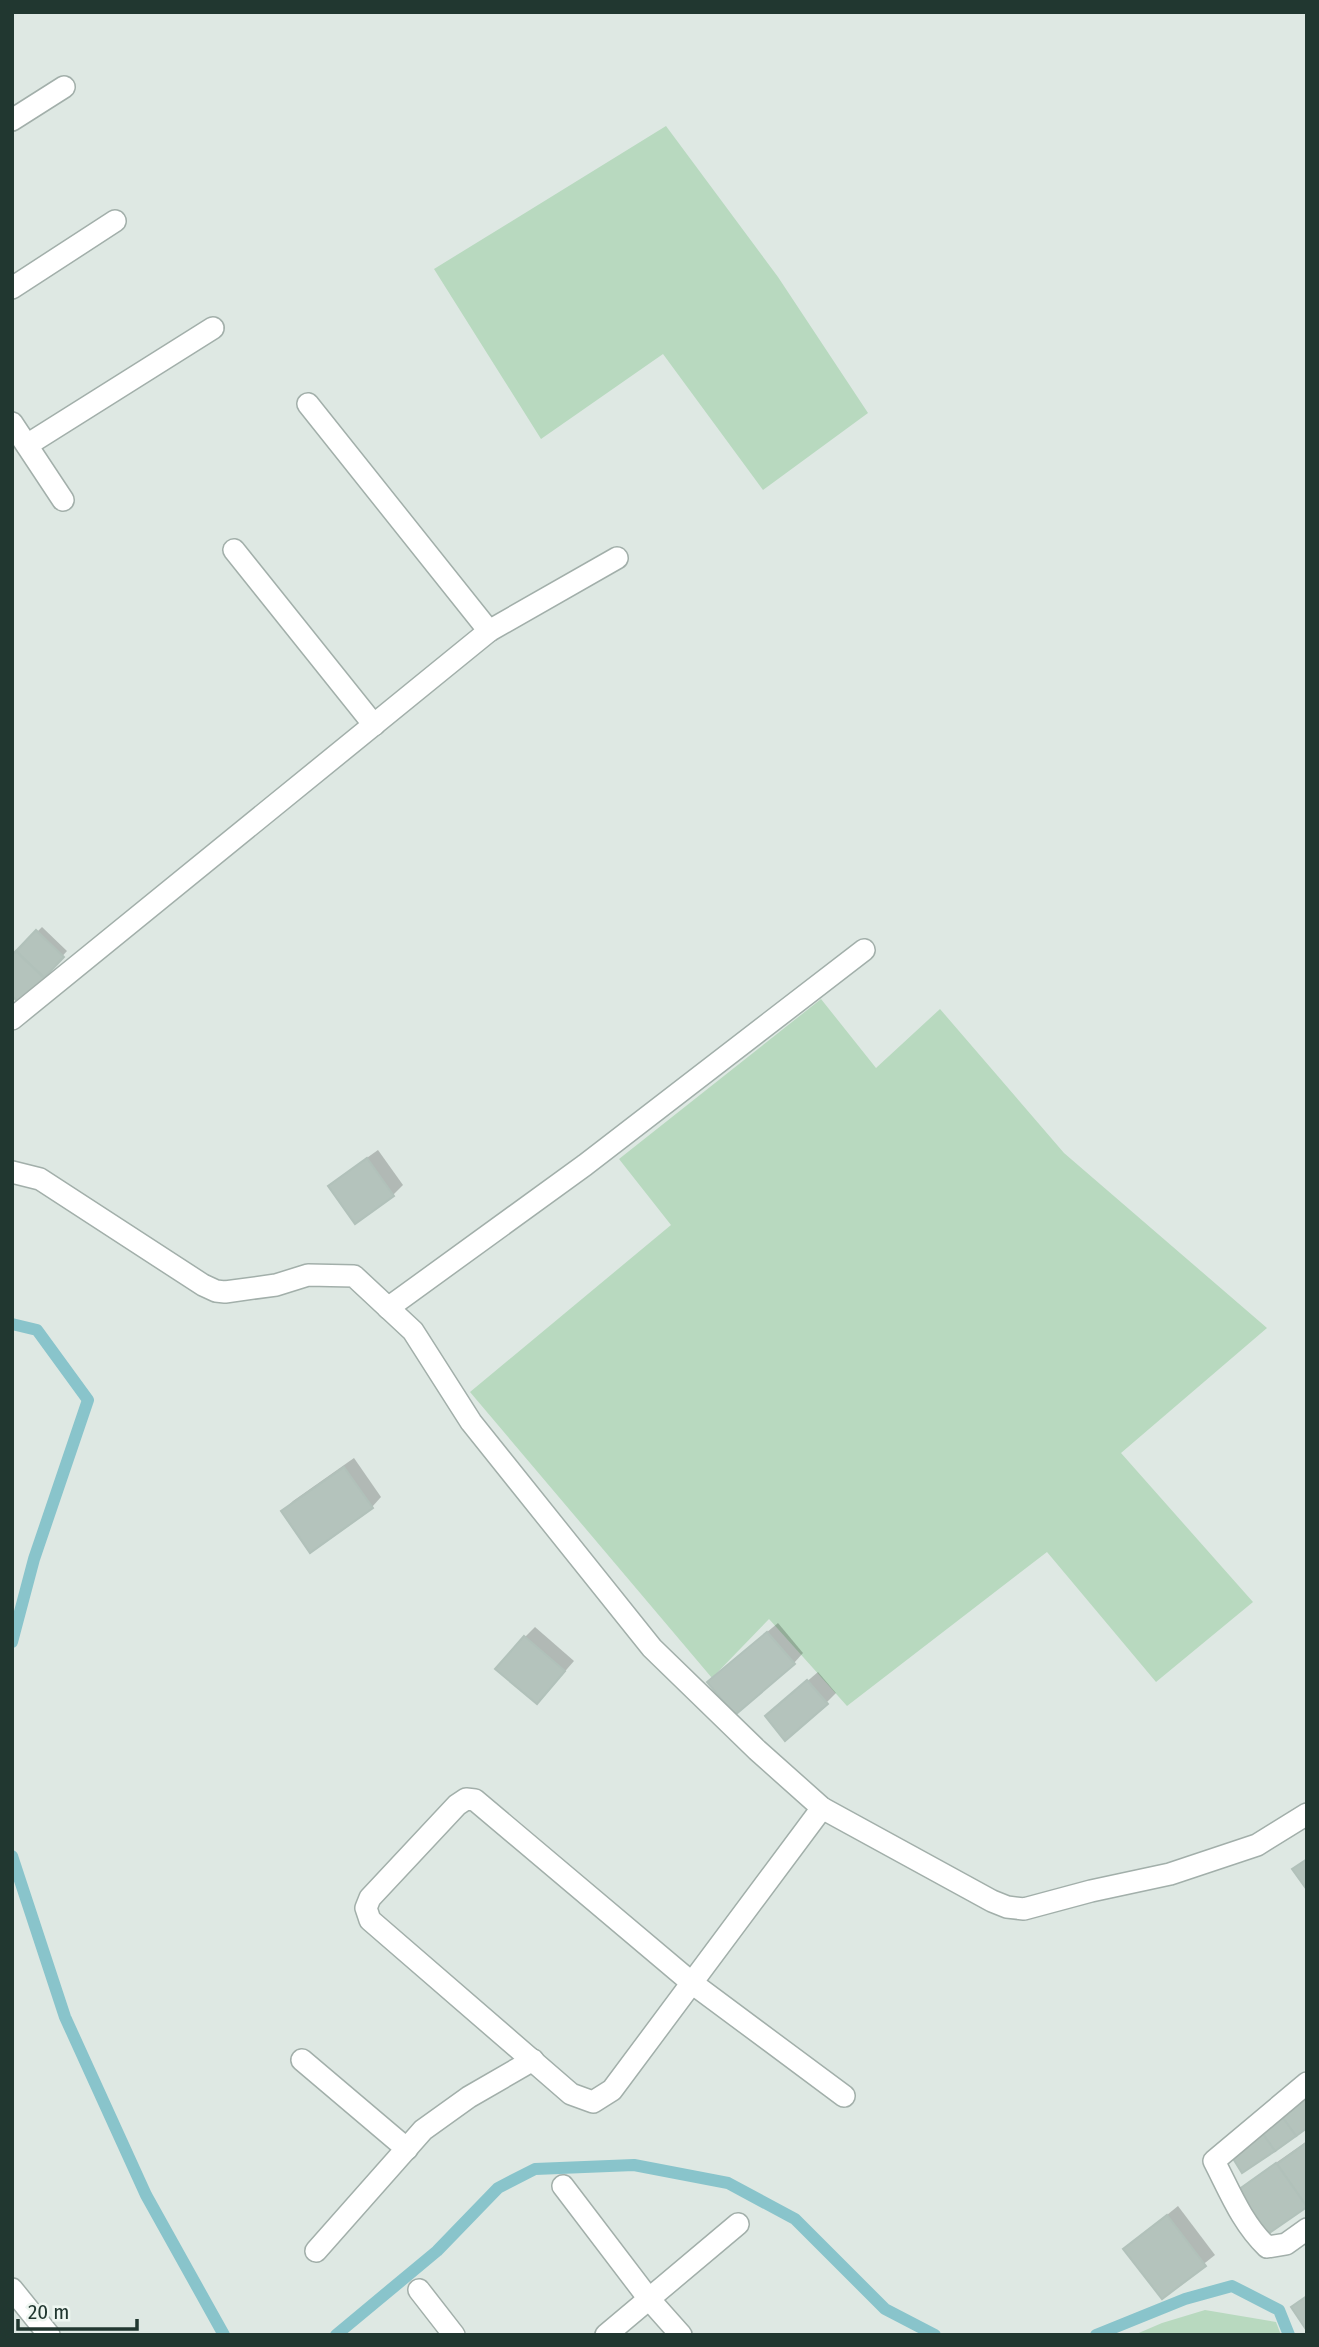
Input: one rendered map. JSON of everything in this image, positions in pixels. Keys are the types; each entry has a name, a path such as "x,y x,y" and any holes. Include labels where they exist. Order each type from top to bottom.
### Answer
{"street":[{"path":"12,120 65,86"},
{"path":"12,288 115,221"},
{"path":"27,445 213,328"},
{"path":"308,404 489,631"},
{"path":"12,423 63,500"},
{"path":"234,550 374,725"},
{"path":"12,1020 489,631 617,558"},
{"path":"388,1308 585,1165 864,950"},
{"path":"12,1172 40,1179 216,1292 276,1285 308,1275 354,1276 413,1331 471,1422 652,1648 757,1750 822,1808 992,1901 1007,1907 1024,1909 1170,1874 1257,1845 1307,1814"},
{"path":"822,1808 692,1983 612,2090 593,2102 571,2094 370,1920 366,1908 369,1898 457,1805 466,1800 475,1800 692,1983 844,2096"},
{"path":"302,2060 407,2149"},
{"path":"316,2251 423,2130 469,2097 533,2060"},
{"path":"1307,2083 1214,2161 1243,2220 1267,2247 1286,2244 1307,2229"},
{"path":"563,2186 649,2299 681,2335"},
{"path":"606,2335 738,2224"},
{"path":"12,2289 50,2335"},
{"path":"419,2290 454,2335"}],"green space":[{"path":"666,126 778,277 868,413 763,490 663,354 541,439 434,269"},
{"path":"821,999 876,1068 940,1009 1064,1153 1267,1328 1121,1453 1253,1602 1156,1682 1047,1552 847,1706 769,1619 712,1678 470,1392 671,1225 619,1159"},
{"path":"1205,2310 1276,2322 1281,2335 1134,2335"}],"building":[{"path":"36,930 64,957 44,978 16,951"},
{"path":"16,951 48,982 23,1007 12,996 12,955"},
{"path":"367,1158 394,1196 355,1224 328,1186"},
{"path":"344,1467 373,1508 310,1553 281,1511"},
{"path":"767,1632 795,1664 735,1715 707,1682"},
{"path":"524,1636 565,1671 537,1704 495,1669"},
{"path":"807,1680 828,1704 785,1741 765,1716"},
{"path":"1307,1859 1307,1890 1292,1869"},
{"path":"1307,2083 1307,2128 1296,2136 1278,2111"},
{"path":"1278,2111 1296,2136 1275,2151 1257,2126"},
{"path":"1257,2126 1275,2151 1242,2173 1229,2152"},
{"path":"1307,2143 1307,2207 1277,2164"},
{"path":"1276,2163 1307,2207 1268,2234 1238,2190"},
{"path":"1167,2215 1206,2266 1162,2299 1123,2249"},
{"path":"1307,2296 1307,2331 1291,2307"}],"waterway":[{"path":"12,1324 37,1330 88,1400 34,1559 12,1642"},
{"path":"12,1856 65,2017 146,2195 224,2335"},
{"path":"336,2335 437,2251 498,2188 535,2169 634,2165 728,2183 795,2219 885,2309 935,2335"},
{"path":"1096,2335 1185,2299 1232,2286 1279,2310 1289,2335"}]}
